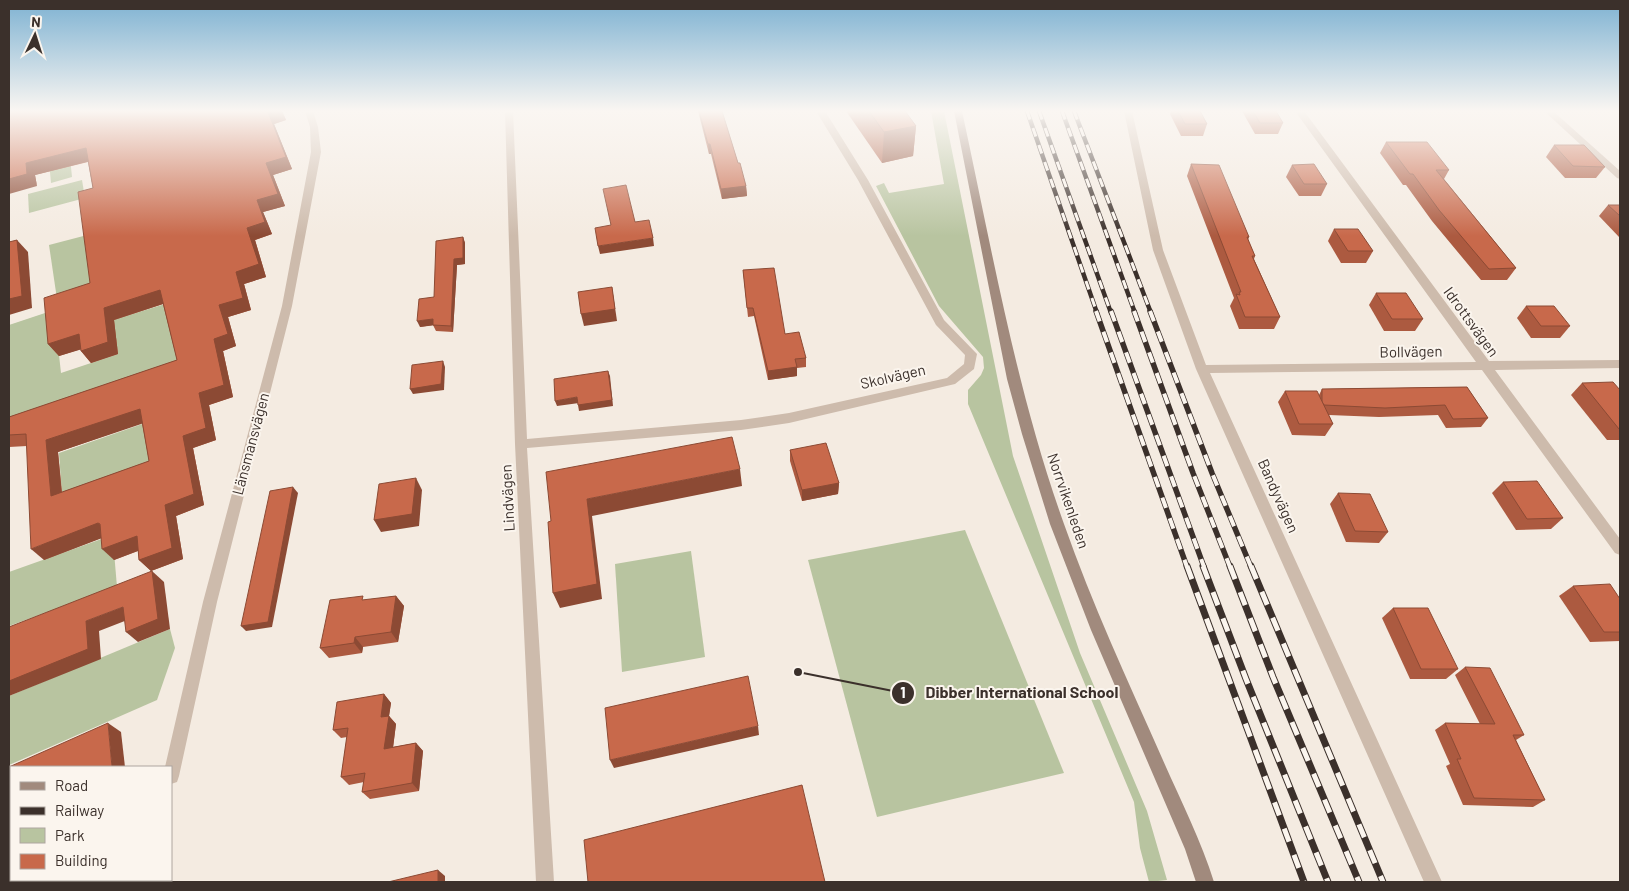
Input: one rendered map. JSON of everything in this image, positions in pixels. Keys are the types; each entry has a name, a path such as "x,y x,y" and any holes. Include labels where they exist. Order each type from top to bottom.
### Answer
{"main road":[{"name":"Norrvikenleden","path":"967,153 1013,379 1028,434 1057,524 1098,630 1193,848 1205,882"}],"street":[{"name":"Länsmansvägen","path":"172,772 210,602 287,306 316,153"},
{"name":"Lindvägen","path":"510,153 521,444 545,882"},
{"name":"Skolvägen","path":"521,444 741,425 789,418 951,381 970,366 971,354 940,322 863,180 846,153"},
{"name":"Bandyvägen","path":"1137,153 1158,250 1202,369 1433,882"},
{"name":"Idrottsvägen","path":"1329,153 1620,549"},
{"path":"1594,153 1620,176"},
{"name":"Bollvägen","path":"1202,369 1620,364"}],"green space":[{"path":"48,153 64,153 70,157 72,177 51,183"},
{"path":"938,153 952,153 1013,456 1080,653 1147,811 1167,880 1149,882 1140,848 1134,802 968,404 968,390 981,375 984,368 983,357 939,306 876,186 884,183 889,193 944,184"},
{"path":"82,180 85,198 29,213 28,194"},
{"path":"91,234 100,289 57,299 49,245"},
{"path":"165,304 182,366 9,421 9,325 54,310 61,373 118,354 113,320"},
{"path":"148,422 158,463 62,496 59,453"},
{"path":"965,530 1064,773 877,817 808,560"},
{"path":"110,536 113,540 117,587 9,626 9,572"},
{"path":"691,551 705,657 622,672 615,564"},
{"path":"170,629 175,648 157,700 9,765 9,696"}],"building":[{"path":"9,153 68,153 26,163 27,174 9,179"},
{"path":"87,153 284,153 286,157 266,163 278,194 257,200 265,222 247,228 259,264 236,272 243,298 219,305 228,334 214,339 224,385 199,393 206,428 183,436 194,494 165,505 172,548 139,560 137,536 102,549 100,524 98,523 31,549 26,434 9,435 9,417 177,360 160,290 104,308 108,342 81,351 79,334 48,344 44,298 90,283 78,192 93,188","holes":["140,409 149,461 51,496 46,440"]},
{"path":"712,153 735,153 738,163 740,163 746,186 721,189"},
{"path":"1394,153 1435,153 1449,170 1436,170 1516,268 1489,269 1439,210 1413,174 1410,174"},
{"path":"1561,153 1591,153 1605,167 1573,166"},
{"path":"1191,164 1219,165 1249,237 1247,237 1255,256 1252,256 1280,317 1245,317 1236,294 1240,295 1239,292 1241,292"},
{"path":"1314,164 1327,184 1304,184 1292,165"},
{"path":"626,185 635,222 649,220 653,238 598,246 595,228 611,225 603,189"},
{"path":"1608,205 1620,205 1620,216"},
{"path":"1334,229 1358,229 1373,251 1348,251"},
{"path":"463,237 463,258 454,259 451,326 433,325 433,319 417,321 419,299 434,297 436,241"},
{"path":"17,240 22,296 9,299 9,242"},
{"path":"774,268 785,334 799,332 806,358 795,359 797,367 768,371 753,308 747,308 743,270"},
{"path":"612,287 615,309 581,314 578,292"},
{"path":"1376,293 1406,293 1423,319 1392,319"},
{"path":"1526,306 1554,306 1570,326 1541,326"},
{"path":"443,361 441,384 410,389 412,365"},
{"path":"608,371 612,400 578,405 577,397 555,401 554,379"},
{"path":"1613,382 1620,390 1620,429 1582,383"},
{"path":"1467,387 1488,418 1453,419 1445,405 1385,408 1324,405 1322,402 1322,389"},
{"path":"1285,391 1317,391 1333,424 1299,424"},
{"path":"732,437 740,469 587,499 597,584 553,593 548,522 551,521 546,472"},
{"path":"826,443 839,483 802,490 790,450"},
{"path":"416,478 412,514 374,520 379,484"},
{"path":"1537,481 1563,518 1527,519 1503,482"},
{"path":"293,487 268,622 241,626 270,491"},
{"path":"1338,493 1370,494 1388,532 1355,531"},
{"path":"152,571 158,619 126,632 123,607 86,621 88,649 9,681 9,627"},
{"path":"1610,584 1620,599 1620,632 1604,632 1573,586"},
{"path":"363,596 362,600 396,596 391,632 355,637 354,643 320,648 330,600"},
{"path":"1393,608 1428,608 1458,669 1421,669"},
{"path":"1465,667 1490,668 1524,735 1513,735 1545,800 1474,798 1457,759 1461,759 1445,723 1495,724"},
{"path":"748,676 758,726 610,760 605,708"},
{"path":"384,694 381,717 389,716 384,749 416,743 412,783 362,792 365,773 341,777 348,728 333,730 337,702"},
{"path":"108,723 112,766 11,766"},
{"path":"9,767 10,881 33,882 9,882"},
{"path":"802,785 825,882 588,882 584,840"},
{"path":"438,870 438,882 388,882"}],"railway":[{"path":"1041,153 1097,313"},
{"path":"1054,153 1111,313"},
{"path":"1077,153 1135,313"},
{"path":"1090,153 1151,313"},
{"path":"1096,311 1187,567"},
{"path":"1111,311 1204,567"},
{"path":"1134,311 1193,473 1230,567"},
{"path":"1150,311 1212,473 1251,567"},
{"path":"1187,566 1304,882"},
{"path":"1203,566 1246,679 1328,882"},
{"path":"1230,566 1273,677 1359,882"},
{"path":"1251,566 1383,882"}],"place":[{"name":"Dibber International School","path":"798,672"}]}
